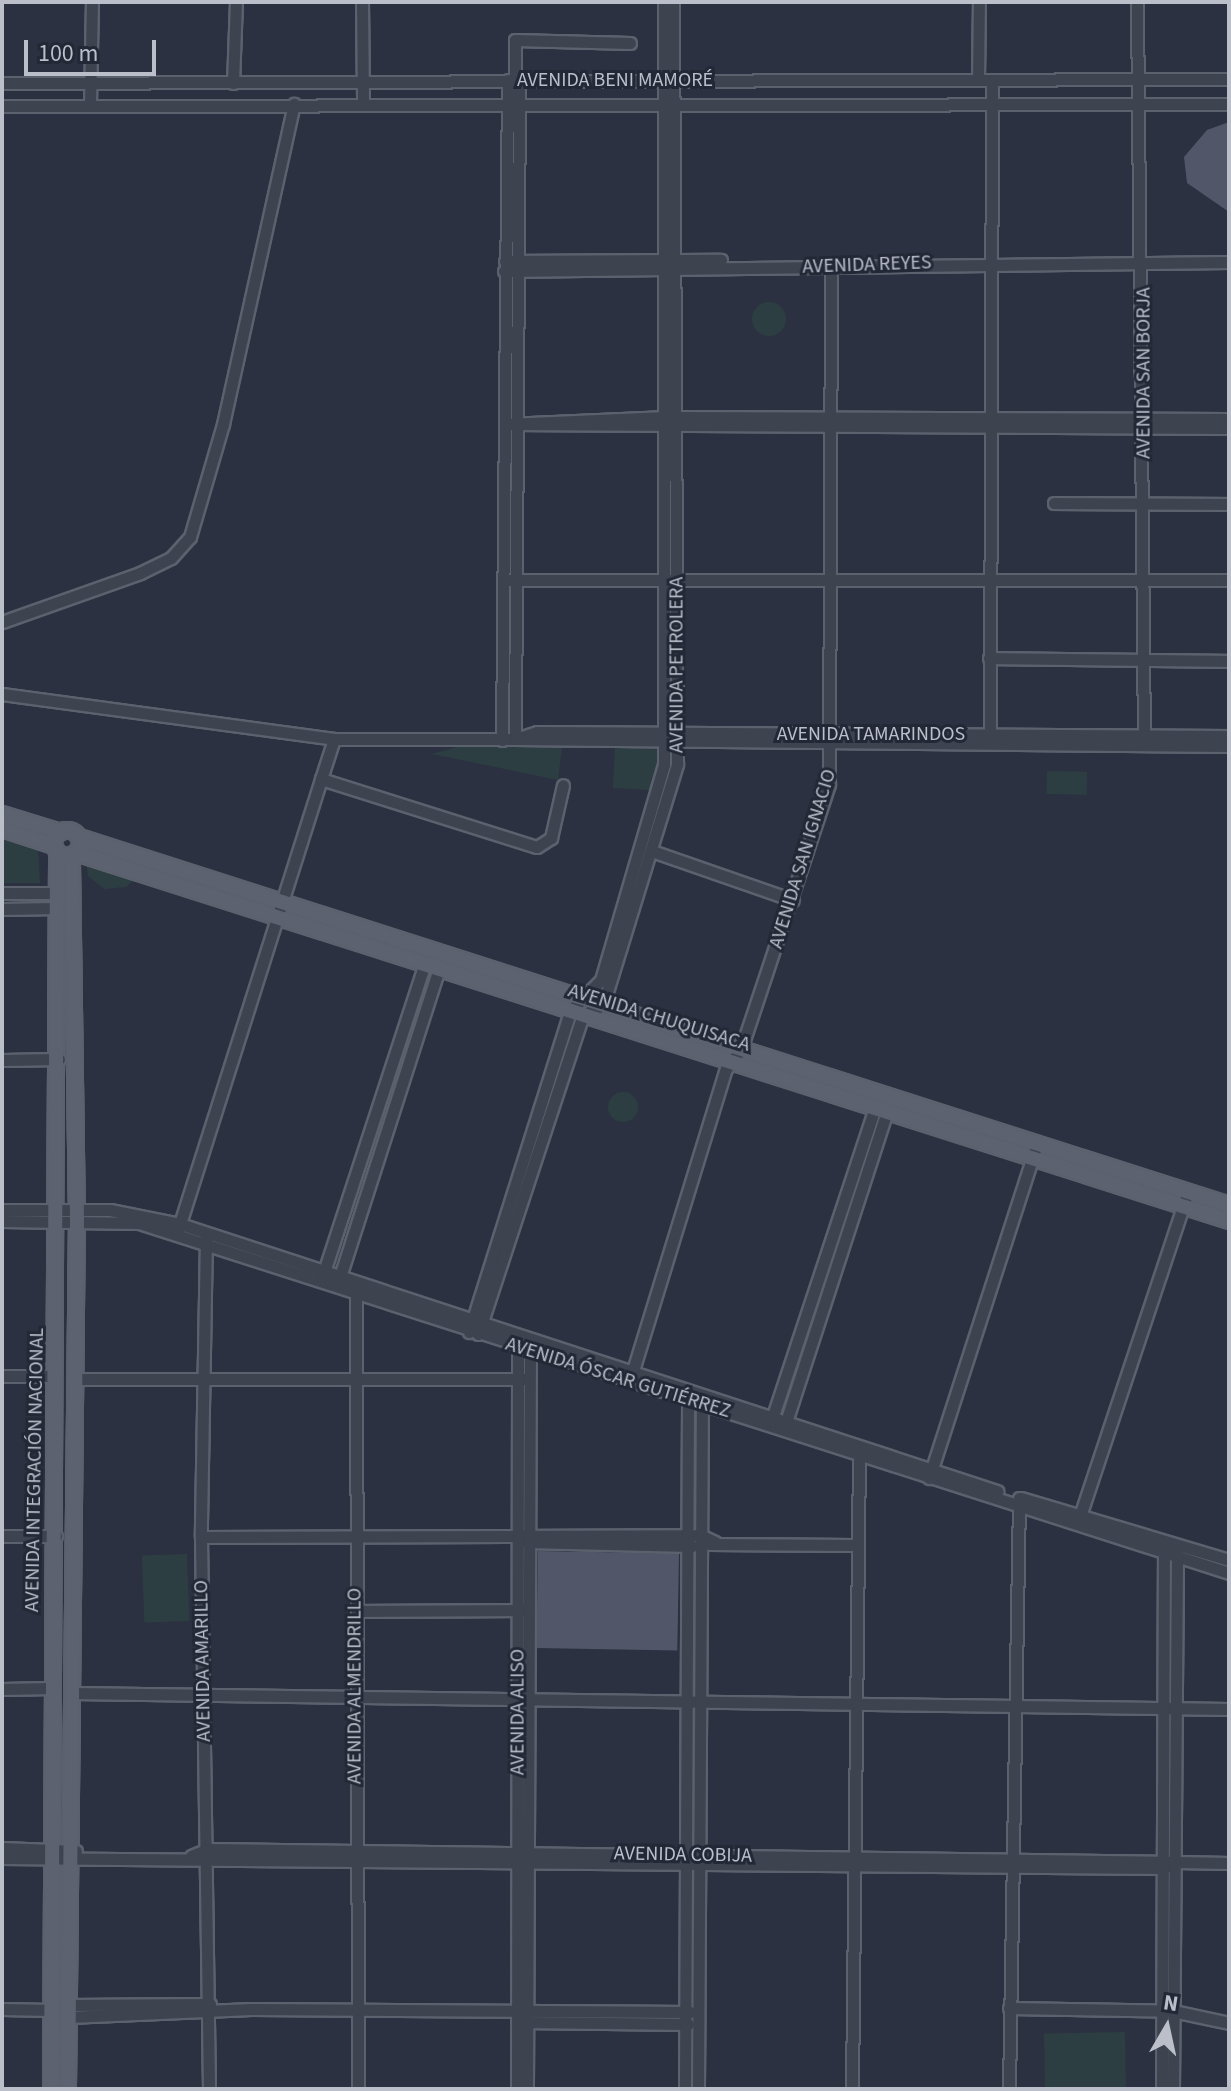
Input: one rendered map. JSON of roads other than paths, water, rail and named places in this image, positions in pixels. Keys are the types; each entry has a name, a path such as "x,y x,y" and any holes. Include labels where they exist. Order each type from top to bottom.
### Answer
{"main road":[{"path":"2,814 57,843 76,848"},
{"path":"2,829 76,848"},
{"name":"AVENIDA INTEGRACIÓN NACIONAL","path":"51,2089 59,1059 57,843"},
{"name":"AVENIDA CHUQUISACA","path":"76,848 741,1049 844,1089 881,1110 1032,1160 1185,1199 1229,1205"},
{"name":"AVENIDA INTEGRACIÓN NACIONAL","path":"68,2089 75,1854 72,1693 77,1215 76,848"},
{"name":"AVENIDA CHUQUISACA","path":"283,910 432,965 576,1013 732,1061 1037,1144 1185,1199 1229,1221"}],"street":[{"path":"90,104 86,82 92,2"},
{"path":"233,83 236,2"},
{"path":"362,2 363,104"},
{"name":"AVENIDA PETROLERA","path":"664,2 669,80"},
{"name":"AVENIDA PETROLERA","path":"576,1013 601,980 635,883 652,851 678,738 669,262 669,80 673,2"},
{"path":"978,80 979,2"},
{"name":"AVENIDA SAN BORJA","path":"1137,2 1146,423 1144,740"},
{"path":"511,266 517,102 515,40 630,43"},
{"name":"AVENIDA BENI MAMORÉ","path":"2,83 1229,79"},
{"path":"514,80 504,102 511,266 511,580 515,739"},
{"path":"990,739 992,80"},
{"name":"AVENIDA BENI MAMORÉ","path":"2,106 504,102 1229,104"},
{"path":"2,622 140,573 171,558 190,537 223,424 294,104"},
{"name":"AVENIDA REYES","path":"511,266 669,262 831,266 990,258 1229,259"},
{"name":"AVENIDA SAN IGNACIO","path":"632,1376 732,1061 741,1049 829,784 833,736 828,421 831,266"},
{"path":"513,424 671,421 1146,423 1229,419"},
{"path":"1146,423 1229,428"},
{"path":"1054,503 1229,504"},
{"name":"AVENIDA PETROLERA","path":"603,1005 662,781 673,579"},
{"path":"511,580 1229,580"},
{"path":"502,740 511,580"},
{"path":"989,658 1229,661"},
{"name":"AVENIDA TAMARINDOS","path":"2,694 334,739 502,740 537,732 663,738 833,736 1144,740 1229,736"},
{"path":"178,1229 283,910 334,739"},
{"name":"AVENIDA TAMARINDOS","path":"1144,740 1229,746"},
{"path":"321,779 537,847 551,838 563,785"},
{"path":"652,851 793,900"},
{"path":"2,893 57,901"},
{"path":"2,909 57,901"},
{"path":"322,1277 432,965"},
{"path":"339,1282 432,965"},
{"path":"475,1327 576,1013 603,1005"},
{"path":"2,1060 59,1059"},
{"path":"772,1421 881,1110"},
{"path":"786,1425 881,1110"},
{"path":"930,1474 1037,1144"},
{"path":"1079,1520 1185,1199"},
{"name":"AVENIDA ÓSCAR GUTIÉRREZ","path":"2,1210 77,1215 178,1229 930,1474 1171,1549 1229,1573"},
{"name":"AVENIDA ÓSCAR GUTIÉRREZ","path":"2,1221 58,1215"},
{"name":"AVENIDA AMARILLO","path":"206,1239 201,1537 208,1854 209,2089"},
{"name":"AVENIDA ALMENDRILLO","path":"356,1288 353,1379 358,2089"},
{"name":"AVENIDA ALISO","path":"517,2089 522,2022 526,1538 524,1343"},
{"path":"2,1376 55,1376"},
{"path":"75,1379 524,1379"},
{"path":"687,1394 685,1699 698,2089"},
{"path":"685,2089 684,2018 700,1699 702,1399"},
{"path":"852,2089 854,1545 859,1451"},
{"path":"1009,2089 1011,1705 1018,1501"},
{"path":"2,1536 56,1536"},
{"path":"201,1537 700,1540 854,1545"},
{"path":"1171,1549 1163,1863 1167,2011 1173,2089"},
{"name":"AVENIDA ÓSCAR GUTIÉRREZ","path":"1171,1549 1229,1560"},
{"path":"357,1611 524,1610"},
{"path":"2,1689 52,1688"},
{"path":"72,1693 524,1694 1229,1709"},
{"path":"1162,2089 1176,1862 1169,1708"},
{"name":"AVENIDA COBIJA","path":"2,1848 75,1854 191,1856 1229,1863"},
{"name":"AVENIDA COBIJA","path":"2,1858 53,1853"},
{"path":"69,2011 522,2008 684,2018"},
{"path":"1009,2008 1167,2011 1229,2023"},
{"path":"2,2009 51,2010"},
{"path":"522,2022 698,2018"},
{"name":"AVENIDA ALISO","path":"522,2022 527,2089"}]}
